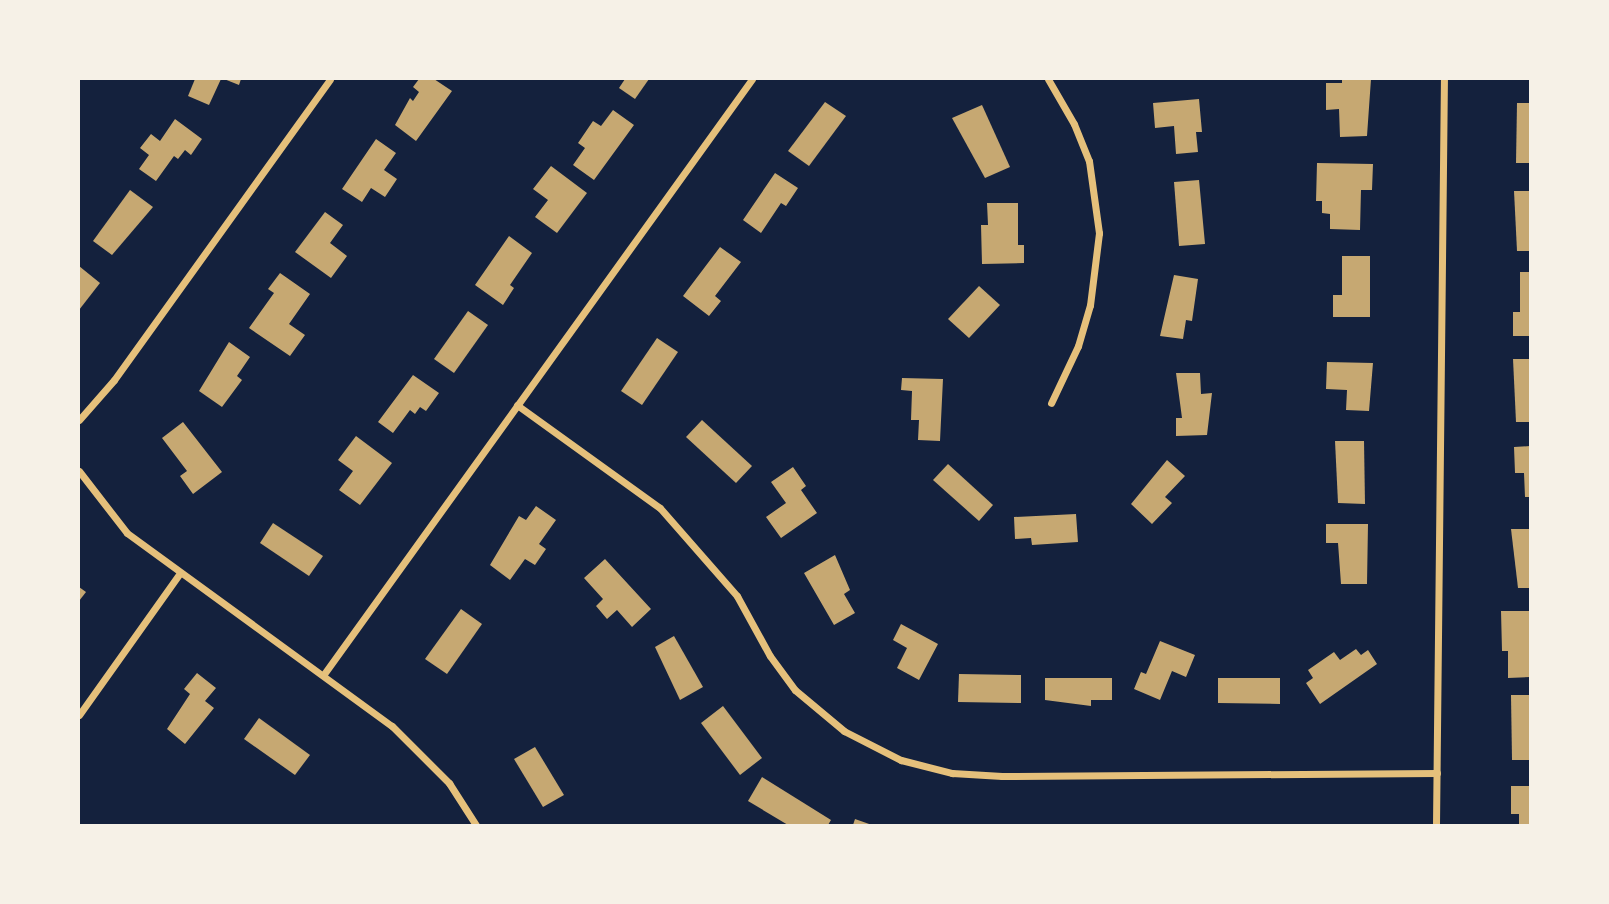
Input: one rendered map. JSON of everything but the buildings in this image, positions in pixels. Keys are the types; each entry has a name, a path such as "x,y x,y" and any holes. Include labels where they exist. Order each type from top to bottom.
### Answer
{"street":[{"path":"79,420 114,380 330,79"},
{"path":"324,674 752,79"},
{"path":"1048,79 1074,124 1089,161 1099,233 1090,305 1078,346 1051,404"},
{"path":"1436,825 1444,79"},
{"path":"517,405 660,508 737,596 770,656 795,690 844,731 901,760 952,774 1002,776 1437,772"},
{"path":"79,471 127,533 324,674 412,744 449,783 476,825"},
{"path":"79,715 180,573"}]}
